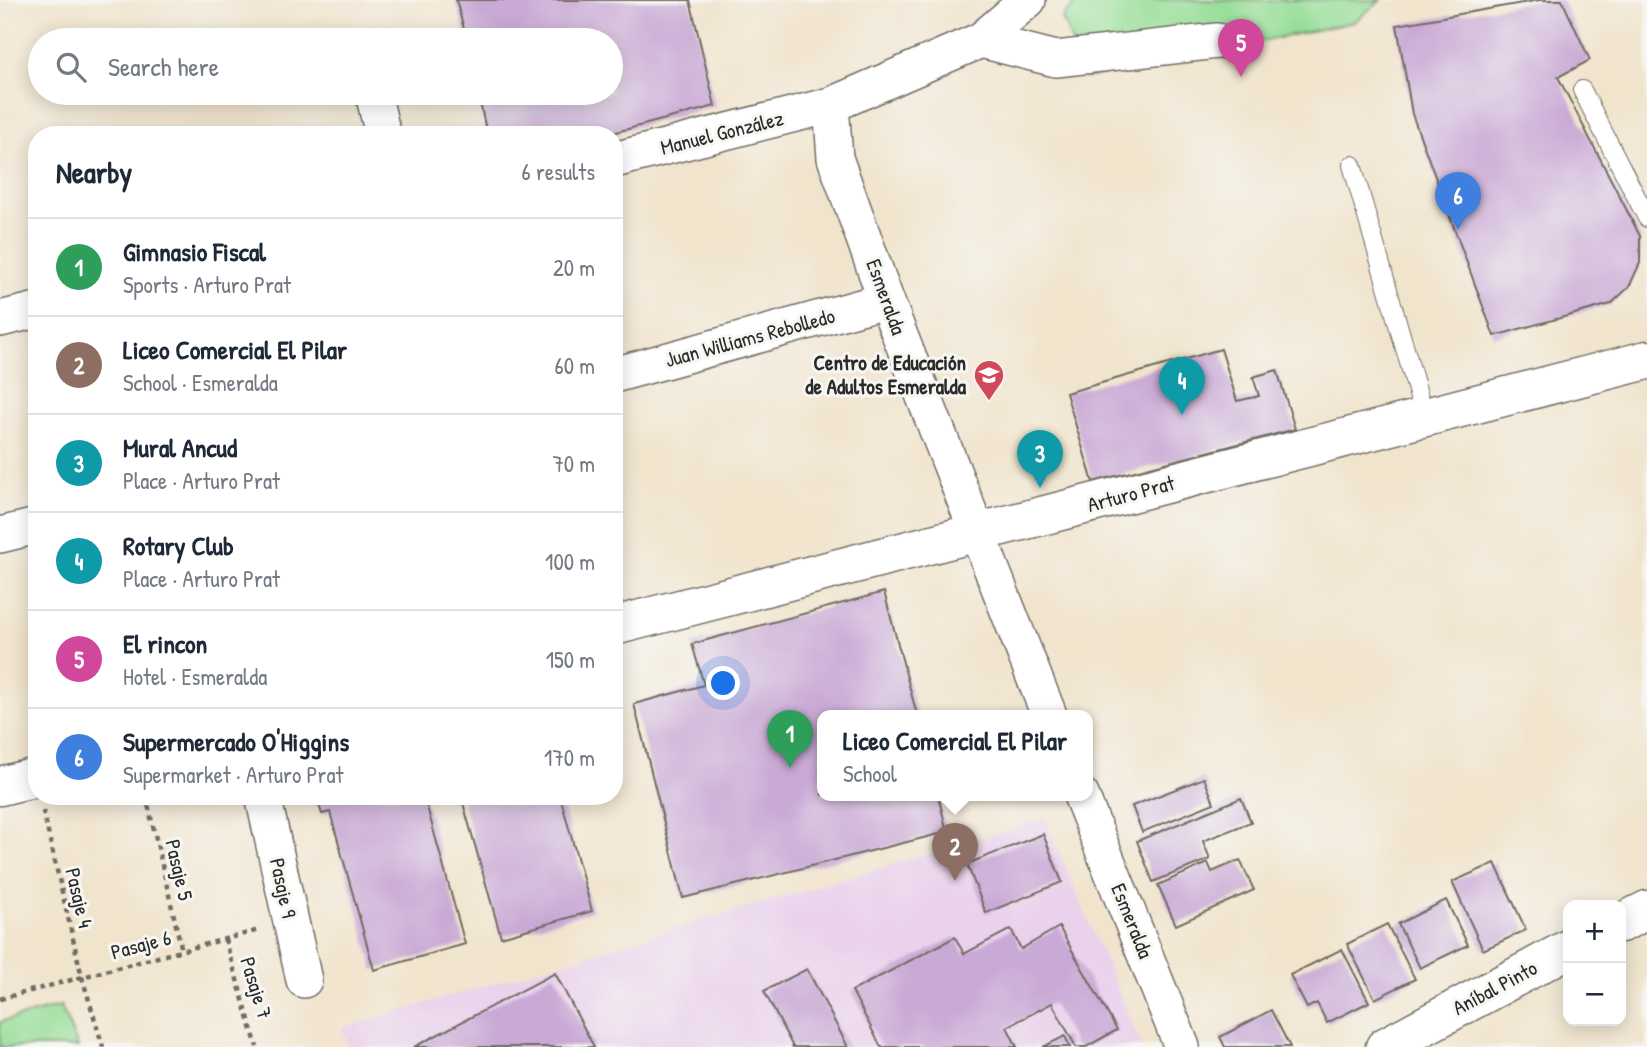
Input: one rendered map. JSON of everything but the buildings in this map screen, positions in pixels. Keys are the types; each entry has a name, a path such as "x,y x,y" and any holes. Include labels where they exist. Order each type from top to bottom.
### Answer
{"main road":[{"name":"Arturo Prat","path":"623,624 1647,360"},
{"path":"0,786 28,791"},
{"path":"1626,920 1647,910"},
{"name":"Aníbal Pinto","path":"1385,1047 1563,951"}],"street":[{"path":"831,106 981,40 1028,0"},
{"path":"981,40 1056,59 1126,54 1217,41"},
{"path":"376,105 381,126"},
{"name":"Manuel González","path":"623,158 831,106"},
{"name":"Esmeralda","path":"831,106 835,158 886,300 1047,710"},
{"name":"Juan Williams Rebolledo","path":"623,373 886,300"},
{"path":"0,319 28,312"},
{"path":"0,535 28,528"},
{"name":"Esmeralda","path":"1083,801 1182,1047"},
{"name":"Pasaje 9","path":"264,805 304,979"}],"lane":[{"path":"1582,90 1647,218"},
{"path":"1352,165 1424,418"}],"path":[{"name":"Pasaje 4","path":"42,805 82,977 103,1047"},
{"name":"Pasaje 5","path":"148,805 182,951"},
{"name":"Pasaje 6","path":"0,999 290,921"},
{"name":"Pasaje 7","path":"225,939 257,1047"}],"shaded area":[{"path":"1045,819 1142,1047 349,1047 342,1028"}],"green space":[{"path":"1079,0 1381,0 1354,22 1085,78 1062,17"},
{"path":"61,1006 78,1047 0,1047 0,1022"}],"place":[{"name":"El rincon","path":"1241,77"},
{"name":"Supermercado O'Higgins","path":"1458,230"},
{"name":"Centro de Educación de Adultos Esmeralda","path":"989,402"},
{"name":"Rotary Club","path":"1182,415"},
{"name":"Mural Ancud","path":"1040,488"},
{"name":"Gimnasio Fiscal","path":"790,768"},
{"name":"Liceo Comercial El Pilar","path":"955,881"}]}
